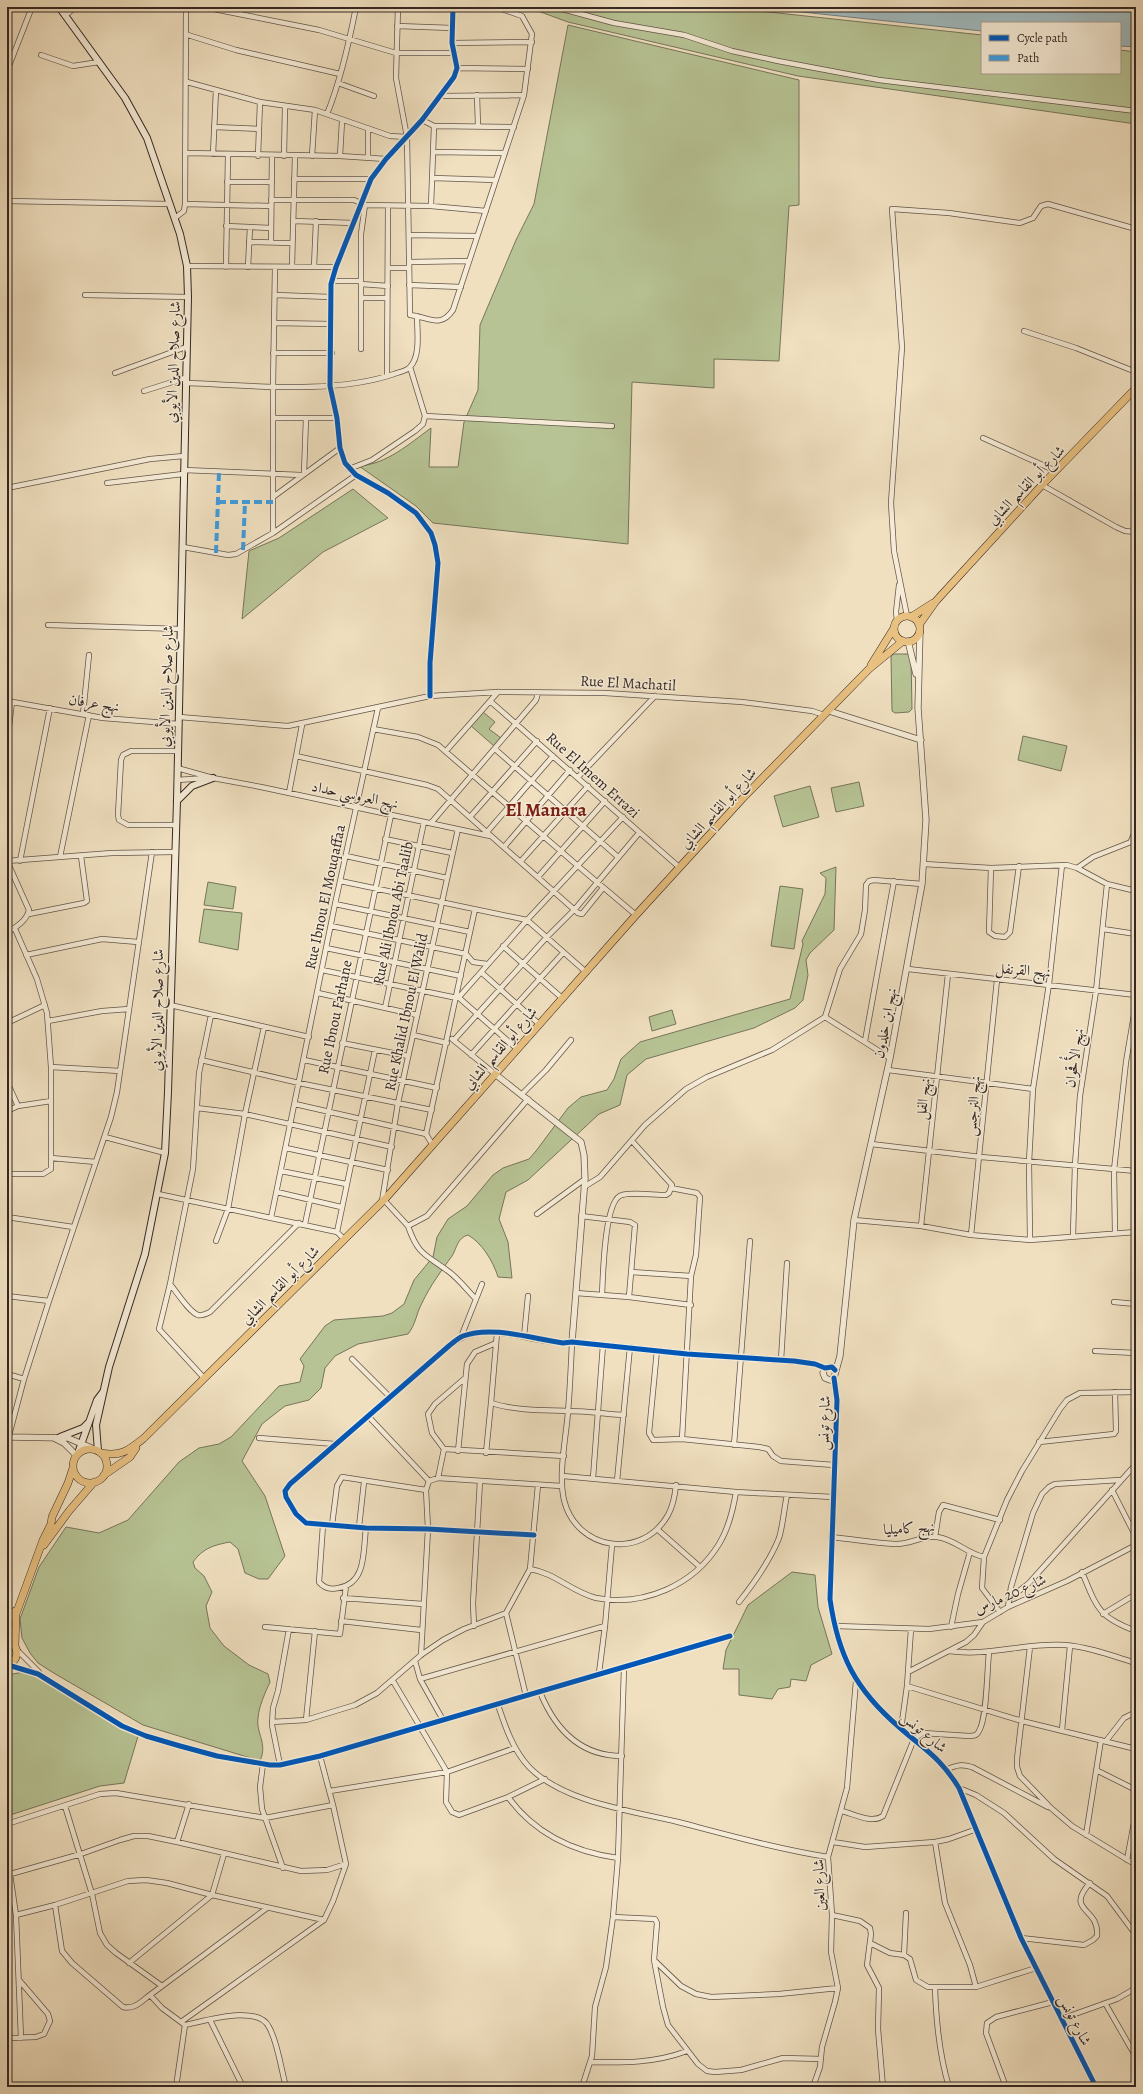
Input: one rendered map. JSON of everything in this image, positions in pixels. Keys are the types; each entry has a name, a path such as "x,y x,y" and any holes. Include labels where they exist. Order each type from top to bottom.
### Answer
{"main road":[{"name":"شارع صلاح الدين الأيوبي","path":"59,7 125,98 140,125 152,152 174,218 187,266 188,297 177,802 165,1153 145,1254 109,1367 96,1425 98,1451"},
{"name":"شارع أبو القاسم الشابي","path":"919,628 936,601 1042,485 1136,388"},
{"name":"شارع أبو القاسم الشابي","path":"909,616 936,601"},
{"path":"909,616 919,628 916,637 906,641 896,635 894,628 897,620 909,616"},
{"name":"شارع أبو القاسم الشابي","path":"869,669 894,628"},
{"name":"شارع أبو القاسم الشابي","path":"98,1451 112,1455 124,1453 144,1438 383,1201 538,1024 679,867 869,669 906,641"},
{"path":"177,802 192,786 213,778"},
{"name":"شارع صلاح الدين الأيوبي","path":"77,1454 83,1443 97,1400 104,1390"},
{"path":"60,1437 83,1428 89,1422"},
{"name":"شارع أبو القاسم الشابي","path":"104,1475 130,1457 144,1438"},
{"path":"8,1665 15,1661 16,1648 14,1625 19,1604 38,1556 42,1540 51,1524 52,1517 68,1483 77,1454 86,1449 98,1451 107,1464 104,1475 94,1482 69,1511 38,1556"},
{"path":"73,1468 80,1480 94,1482"},
{"path":"51,1524 69,1511"},
{"path":"7,1624 19,1604"},
{"path":"7,1641 16,1648"}],"street":[{"path":"7,71 32,7"},
{"path":"65,16 75,7"},
{"path":"174,218 184,211 185,204 188,82 188,35 186,7"},
{"path":"204,7 351,38 396,53 455,53"},
{"path":"327,114 351,38 356,7"},
{"path":"398,7 396,53 397,82 407,137 410,316 417,316 438,321 444,320 453,310 524,95 532,34 522,16 496,7"},
{"path":"430,696 430,663 438,563 436,545 425,524 416,513 388,493 356,475 345,463 340,448 337,418 330,386 332,353 331,297 336,267 363,204 371,179 386,159 422,120 454,78 456,68 455,53 452,43 453,7"},
{"path":"555,7 614,23 684,35 732,50 778,61 879,80 1136,111"},
{"path":"397,26 452,28"},
{"path":"188,35 236,50 340,74"},
{"path":"452,43 532,42"},
{"path":"41,55 73,66 99,62"},
{"path":"456,68 528,69"},
{"path":"188,82 260,102 285,107 315,110 342,121 390,136 407,137"},
{"path":"338,83 374,96"},
{"path":"213,154 216,90"},
{"path":"477,95 478,126"},
{"path":"441,96 524,95"},
{"path":"258,156 260,102"},
{"path":"284,156 285,107"},
{"path":"312,156 315,110"},
{"path":"422,120 434,126 514,127"},
{"path":"340,156 342,121"},
{"path":"431,206 434,126"},
{"path":"214,127 258,129"},
{"path":"368,129 368,158"},
{"path":"434,152 505,153"},
{"path":"186,153 258,156 340,156 386,159"},
{"path":"226,267 228,155"},
{"path":"270,242 272,156"},
{"path":"292,266 295,156"},
{"path":"433,178 496,180"},
{"path":"294,179 371,179"},
{"path":"227,182 272,182"},
{"path":"271,200 354,200 363,204 388,206 431,206 486,211"},
{"path":"7,201 170,204"},
{"path":"185,204 271,206"},
{"path":"361,349 361,234 363,204"},
{"path":"909,616 899,581 894,551 890,503 902,347 892,209 949,213 1020,223 1033,218 1041,206 1048,204 1136,229"},
{"path":"387,376 389,268 388,206"},
{"path":"293,221 354,222"},
{"path":"314,267 316,221"},
{"path":"226,226 271,228"},
{"path":"248,267 250,227"},
{"path":"409,234 477,236"},
{"path":"249,242 292,243"},
{"path":"409,262 469,261"},
{"path":"187,266 336,267"},
{"path":"273,533 272,474 275,267"},
{"path":"389,268 409,268"},
{"path":"333,281 361,282 388,286"},
{"path":"409,285 461,287"},
{"path":"85,295 188,297"},
{"path":"274,295 331,297"},
{"path":"361,298 388,298"},
{"path":"349,469 372,460 423,424 425,416 410,367 416,350 417,316"},
{"path":"274,323 331,324"},
{"path":"1024,331 1076,348 1136,372"},
{"path":"115,373 186,347"},
{"path":"273,353 332,353"},
{"path":"144,391 185,380 273,386 330,386 387,376 410,367"},
{"path":"425,416 612,426"},
{"path":"273,418 337,418"},
{"path":"303,474 306,418"},
{"path":"983,438 1056,471"},
{"path":"273,497 340,448"},
{"path":"7,488 150,459 184,456"},
{"path":"107,483 183,472 303,474"},
{"path":"183,547 228,555 236,554 273,533 356,475"},
{"path":"1042,485 1116,527 1136,532"},
{"path":"897,620 896,612 899,581"},
{"path":"48,625 180,629"},
{"path":"918,678 919,628"},
{"path":"906,641 918,678"},
{"path":"83,714 89,655"},
{"name":"نهج ابن خلدون","path":"835,1370 840,1356 854,1220 888,1070 908,969 922,884 926,820 922,777 918,678"},
{"path":"446,751 498,692"},
{"name":"Rue El Machatil","path":"178,717 271,726 302,725 430,696 498,692 605,693 655,696 742,702 826,713"},
{"path":"431,823 536,700 538,693"},
{"path":"578,777 655,696"},
{"path":"7,742 10,702"},
{"name":"نهج عرفان","path":"10,702 89,715 178,724"},
{"name":"Rue El Imem Errazi","path":"490,702 537,741 679,867"},
{"path":"20,861 50,708"},
{"name":"Rue Ibnou El Mouqaffaa","path":"271,1218 335,904 378,708"},
{"path":"826,713 921,740"},
{"path":"60,857 89,715"},
{"path":"289,793 302,725"},
{"path":"373,729 428,740 446,751 492,790 543,837 636,915"},
{"path":"470,817 492,790 537,741"},
{"path":"495,749 618,857"},
{"path":"176,825 128,825 119,820 118,815 121,760 123,755 131,751 177,751"},
{"path":"296,756 433,787 452,800 582,914 603,888"},
{"path":"487,832 553,756"},
{"path":"177,768 213,778"},
{"path":"504,846 570,770"},
{"path":"177,780 213,778"},
{"name":"نهج العروسي حداد","path":"213,778 492,836"},
{"path":"521,861 588,786"},
{"path":"538,877 605,801"},
{"name":"Rue Ibnou Farhane","path":"305,1224 332,1089 391,815"},
{"path":"458,997 622,817"},
{"name":"Rue Ali Ibnou Abi Taalib","path":"385,1008 424,822"},
{"name":"Rue Khalid Ibnou El Walid","path":"383,1201 398,1103 458,829"},
{"path":"1077,868 1093,857 1134,840 1136,830"},
{"path":"454,1040 522,963 575,909 639,833"},
{"path":"385,839 452,853"},
{"path":"98,1451 83,1443 60,1437 8,1438 24,1379 49,1301 111,1117 120,1071 152,852"},
{"path":"28,914 28,904 7,862 60,857 175,852"},
{"path":"7,932 15,929 28,914 84,903 87,901 81,856"},
{"path":"346,856 447,878"},
{"path":"924,864 991,868 1062,865 1077,868 1106,884 1136,891"},
{"path":"1030,1240 1029,1162 1033,1089 1049,984 1062,865"},
{"path":"991,868 989,932 995,936 1005,937 1010,932 1019,866"},
{"path":"584,1187 600,1177 658,1112 688,1087 772,1050 825,1017 840,969 861,934 867,883 871,880 922,884"},
{"path":"340,881 409,896 442,901 527,920 586,972"},
{"path":"865,1041 894,881"},
{"name":"نهج الأُقحوان","path":"1073,1236 1075,1165 1080,1096 1096,991 1103,929 1106,884"},
{"path":"335,904 470,932"},
{"path":"426,1134 458,997 475,909"},
{"path":"331,926 466,954 473,962 487,964"},
{"path":"7,1174 46,1173 51,1169 51,1067 48,1021 37,979 15,929"},
{"path":"1103,929 1136,934"},
{"path":"26,955 102,939 138,942"},
{"path":"503,946 562,998"},
{"path":"326,948 461,976"},
{"path":"471,1055 563,953"},
{"name":"نهج القرنفل","path":"908,969 1136,995"},
{"path":"322,970 458,997 517,1049"},
{"path":"481,972 538,1024"},
{"name":"نهج الفل","path":"921,1226 948,974"},
{"name":"نهج النرجس","path":"971,1235 997,980"},
{"path":"318,993 417,1016"},
{"path":"1115,1233 1114,1170 1126,1062 1136,1003"},
{"path":"7,1023 45,1005"},
{"path":"170,1005 309,1037"},
{"path":"48,1021 102,1010 128,1009"},
{"path":"204,1378 159,1329 170,1284 193,1169 201,1060 211,1015"},
{"path":"825,1017 890,1058"},
{"path":"216,1241 228,1209 244,1114 264,1027"},
{"path":"413,1035 447,1043"},
{"path":"448,1036 581,1142 584,1154 585,1179 581,1216 563,1476 561,1486 564,1501 574,1522 591,1537 612,1545 631,1544 657,1529 672,1508 676,1485"},
{"path":"522,1094 571,1040"},
{"path":"342,1043 408,1056"},
{"path":"337,1232 375,1050"},
{"path":"201,1060 299,1083 432,1110"},
{"path":"304,1060 437,1088"},
{"path":"51,1067 120,1071"},
{"path":"888,1070 937,1078 1033,1089"},
{"path":"7,1082 18,1106"},
{"path":"408,1226 427,1216 528,1099"},
{"path":"7,1111 18,1106 51,1101"},
{"path":"295,1104 426,1134 432,1144"},
{"path":"197,1108 244,1114 323,1133 392,1147"},
{"path":"105,1137 165,1153"},
{"path":"602,1295 608,1219 611,1208 618,1197 622,1195 666,1195 672,1185 632,1141"},
{"path":"871,1144 1029,1162 1136,1171"},
{"path":"286,1148 388,1170"},
{"path":"51,1158 96,1162"},
{"path":"281,1171 346,1184"},
{"path":"537,1214 585,1179"},
{"path":"671,1188 697,1193 700,1197 696,1255 691,1276 691,1305 682,1439"},
{"path":"277,1192 341,1207"},
{"path":"158,1194 305,1224 337,1232 344,1239"},
{"path":"383,1201 408,1226 415,1244 427,1258 448,1271 476,1299"},
{"path":"581,1216 630,1222 635,1225 629,1297"},
{"path":"7,1217 74,1227"},
{"path":"854,1220 921,1226 971,1235 1030,1240 1136,1232"},
{"path":"170,1284 192,1311 198,1315 204,1315 210,1312 299,1223"},
{"path":"734,1445 750,1242"},
{"path":"781,1360 787,1262"},
{"path":"631,1272 691,1276"},
{"path":"461,1337 482,1284"},
{"path":"576,1294 629,1297 691,1305"},
{"path":"7,1296 49,1301"},
{"path":"524,1337 528,1296"},
{"path":"1114,1302 1136,1304"},
{"path":"534,1534 428,1529 366,1528 306,1523 299,1519 286,1497 285,1491 290,1484 335,1444 461,1337 475,1333 497,1333 563,1343 572,1342 630,1347 687,1354 806,1362 825,1368 829,1367 835,1370 836,1374 834,1378 830,1380 825,1378 823,1373 825,1368"},
{"path":"486,1453 497,1333"},
{"path":"458,1451 464,1379 467,1364 475,1352 496,1343"},
{"path":"593,1478 603,1345"},
{"path":"617,1480 630,1347"},
{"path":"657,1350 650,1433 653,1440 682,1439 768,1449 773,1456 781,1461 834,1465"},
{"path":"1094,1351 1136,1353"},
{"path":"352,1359 390,1397"},
{"path":"7,1374 24,1379"},
{"name":"شارع تونس","path":"834,1378 837,1393 830,1599 845,1660 856,1681 875,1704 901,1729 937,1757 948,1769 959,1788 977,1829 1021,1938 1096,2087"},
{"path":"464,1379 435,1404 428,1414 432,1433 444,1449 486,1453 564,1456"},
{"path":"1000,1612 982,1588 984,1556 1013,1487 1060,1409 1075,1394 1084,1392 1136,1392"},
{"path":"1040,1442 1114,1434 1116,1431 1115,1392"},
{"path":"491,1403 509,1408 538,1411 568,1411 624,1415"},
{"path":"368,1416 429,1481"},
{"path":"48,1437 64,1443 77,1454"},
{"path":"259,1438 335,1444"},
{"path":"438,1478 444,1449"},
{"path":"1009,1599 1029,1583 1136,1464"},
{"path":"563,1476 676,1485 736,1492 833,1497"},
{"path":"332,1525 339,1480 342,1477 364,1482 426,1490"},
{"path":"429,1481 438,1478 561,1486"},
{"path":"1008,1607 1033,1513 1037,1502 1049,1487 1055,1484 1120,1480"},
{"path":"421,1655 421,1630 428,1529 426,1490 429,1481"},
{"path":"474,1626 473,1603 480,1481"},
{"path":"359,1527 364,1482"},
{"path":"272,1722 306,1720 355,1705 393,1681 421,1655 455,1633 506,1613 530,1569 538,1485"},
{"path":"1112,1490 1136,1537"},
{"path":"530,1569 554,1577 568,1587 581,1593 607,1599 636,1599 656,1595 685,1579 700,1567 712,1554 725,1533 736,1492"},
{"path":"740,1602 759,1575 776,1544 781,1529 786,1495"},
{"path":"936,1537 939,1512 943,1505 1000,1520"},
{"path":"323,1525 318,1582 322,1587 328,1589 346,1586"},
{"path":"266,1627 340,1634 343,1598 346,1586 361,1571 366,1528"},
{"path":"657,1529 700,1567"},
{"name":"نهج كاميليا","path":"831,1537 895,1544 920,1538 936,1537 956,1543 970,1552 984,1556"},
{"path":"599,1673 606,1626 612,1545"},
{"name":"شارع 20 مارس","path":"836,1626 911,1629 951,1627 983,1622 1008,1607 1136,1545"},
{"path":"951,1627 958,1594 970,1552"},
{"path":"1082,1572 1096,1606 1103,1614 1117,1624 1136,1631"},
{"path":"1103,1614 1136,1594"},
{"path":"343,1598 423,1604"},
{"path":"506,1613 514,1653 526,1696"},
{"path":"341,1621 421,1630"},
{"path":"908,1672 974,1636 983,1622"},
{"path":"420,1679 606,1626"},
{"path":"280,1765 272,1722 272,1708 278,1691 289,1629"},
{"path":"901,1729 907,1686 911,1629"},
{"path":"306,1720 316,1631"},
{"path":"8,1665 28,1670 47,1679 100,1714 146,1736 217,1756 263,1764 280,1765 320,1756 498,1705 578,1682 599,1673 624,1668 730,1636"},
{"path":"950,1650 968,1653 1030,1647 1070,1646 1136,1663"},
{"path":"1062,1730 1070,1646"},
{"path":"1030,1647 1017,1759 1018,1772 1051,1808 1086,1835 1136,1865"},
{"path":"16,1648 47,1679"},
{"path":"842,1811 868,1819 875,1819 883,1816 914,1738 923,1733 954,1736 975,1736 980,1729 984,1710 989,1652"},
{"path":"414,1661 420,1679 444,1720"},
{"path":"582,2087 591,2062 595,2007 606,1967 613,1917 618,1858 624,1668"},
{"path":"393,1681 447,1772 446,1802 452,1812 459,1815 508,1797 545,1779"},
{"name":"شارع العين","path":"813,2087 818,2076 822,2047 838,1988 831,1952 832,1914 828,1857 842,1811 847,1788 856,1681"},
{"path":"907,1686 1022,1721 1136,1748"},
{"path":"540,1692 553,1720 570,1737 593,1751 608,1756 622,1756"},
{"path":"498,1705 515,1748 529,1766 545,1779 574,1794 736,1837 828,1857"},
{"path":"1106,1741 1124,1718 1136,1712"},
{"path":"1086,1835 1101,1740"},
{"path":"330,1791 447,1772 515,1748"},
{"path":"176,2087 183,2023 324,1920 333,1901 346,1864 334,1805 320,1756"},
{"path":"263,1764 260,1798 265,1818 283,1868"},
{"path":"948,1769 957,1765 965,1764 1031,1800 1051,1808"},
{"path":"1096,1770 1136,1790"},
{"path":"959,1788 976,1795 1004,1813 1054,1859 1090,1883 1113,1903 1136,1935"},
{"path":"7,1824 100,1794 116,1793 189,1804 265,1818 334,1805"},
{"path":"508,1797 529,1820 565,1845 597,1855 618,1858"},
{"path":"177,1842 189,1804"},
{"path":"65,1806 81,1854 92,1894 100,1933 107,1945 129,1963 162,1986"},
{"path":"1127,1860 1136,1812"},
{"path":"833,1842 864,1847 935,1842 949,1839 977,1829"},
{"path":"21,2038 16,1915 8,1874 81,1854 134,1836 148,1836 177,1842 283,1868 314,1872 346,1864"},
{"path":"935,1842 945,1903 970,1965 976,1987"},
{"path":"129,1963 212,1895 224,1854"},
{"path":"16,1915 92,1894 128,1881 146,1880 167,1883 267,1908 324,1920"},
{"path":"1021,1938 1084,1945 1093,1940 1097,1936 1096,1923 1094,1918 1085,1910 1080,1899 1081,1893 1090,1883"},
{"path":"55,1905 62,1951 72,1963 123,2007 132,2008 267,1908"},
{"path":"904,1955 906,1913"},
{"path":"832,1914 866,1924 871,1934 868,1965 879,1988 878,2029 883,2087"},
{"path":"613,1917 655,1920 657,1923 654,1960 663,2008 668,2025 698,2064 707,2071 715,2072 741,2070 783,2058 821,2059"},
{"path":"870,1943 890,1953 904,1955 910,1959 916,1980 923,1985 935,1987 976,1987 1036,1968"},
{"path":"654,1960 681,1986 696,1994 711,1996 779,1994 838,1988"},
{"path":"7,2038 36,2037 44,2034 50,2021 48,2014 19,1980"},
{"path":"935,1987 938,2038 943,2068 949,2087"},
{"path":"1061,2019 1105,2003 1136,1988"},
{"path":"150,1995 162,2008 183,2023 249,2014 255,2015 266,2022 270,2028 286,2087"},
{"path":"1006,2087 986,2033 987,2023 996,2018 1053,2002"},
{"path":"1105,2003 1136,2057"},
{"path":"210,2020 243,2087"},
{"path":"591,2062 620,2063 650,2061 670,2057 687,2051"}],"green space":[{"path":"527,7 722,7 981,35 981,74 1121,74 1121,50 1136,52 1136,124 798,76 568,22"},
{"path":"568,25 799,80 799,205 789,206 779,361 714,359 714,388 632,382 628,544 433,523 416,506 359,466 388,457 406,447 431,428 429,467 458,467 464,422 478,390 480,325 516,240 534,204"},
{"path":"353,489 388,518 323,552 242,619 249,551 279,538"},
{"path":"893,654 907,654 911,657 912,709 909,712 895,713 892,711 891,657"},
{"path":"483,712 495,722 489,729 501,738 494,746 470,725"},
{"path":"1023,736 1067,746 1061,771 1018,760"},
{"path":"859,782 864,806 836,812 831,788"},
{"path":"810,786 819,817 783,827 774,796"},
{"path":"836,867 834,930 810,953 806,960 808,975 803,1000 795,1008 754,1028 646,1059 627,1075 620,1105 599,1114 528,1180 506,1192 499,1219 508,1242 512,1278 498,1277 490,1259 478,1243 468,1235 464,1236 459,1241 452,1256 429,1291 408,1334 358,1344 335,1356 325,1368 321,1388 309,1400 285,1406 262,1424 242,1461 265,1496 285,1556 268,1579 259,1579 245,1573 238,1549 230,1542 219,1544 205,1550 193,1562 195,1568 204,1576 212,1592 206,1606 210,1628 224,1646 249,1665 268,1674 270,1682 261,1704 258,1718 263,1749 260,1761 143,1725 38,1663 30,1653 22,1638 20,1619 39,1567 66,1527 99,1533 128,1520 179,1462 199,1448 219,1444 231,1437 279,1386 300,1382 304,1366 300,1359 325,1326 334,1320 383,1316 392,1313 404,1304 414,1280 433,1257 437,1237 448,1219 467,1206 493,1175 503,1168 529,1159 568,1108 581,1097 607,1090 614,1079 621,1059 640,1042 790,999 803,944 802,941 825,894 826,878 820,873"},
{"path":"208,882 236,887 233,909 204,905"},
{"path":"780,886 803,889 794,949 771,946"},
{"path":"204,909 242,913 238,950 199,942"},
{"path":"672,1010 676,1024 652,1031 649,1017"},
{"path":"792,1572 815,1575 818,1607 832,1654 811,1665 806,1681 791,1679 790,1687 778,1689 772,1699 739,1695 739,1669 723,1669 726,1650 748,1605"},
{"path":"24,1672 38,1675 139,1733 124,1783 100,1786 7,1816 7,1675"}],"water":[{"path":"754,7 1106,7 1136,11 1136,47 1121,46 1121,22 981,22 981,31"}],"marked path":[{"path":"216,553 219,472"},
{"path":"218,502 273,502"},
{"path":"243,550 245,502"}],"cycle path":[{"path":"430,696 430,663 438,563 435,545 431,533 416,513 388,493 356,475 345,463 340,448 337,418 330,386 331,284 336,267 371,179 386,159 422,120 454,77 457,68 452,43 453,7"},
{"path":"534,1535 428,1529 366,1528 306,1523 296,1514 286,1497 285,1491 290,1484 450,1345 461,1337 474,1333 499,1332 563,1343 572,1342 687,1354 794,1361 815,1364 825,1368 832,1367 835,1370"},
{"path":"834,1378 837,1400 830,1599 833,1619 844,1655 860,1685 871,1699 899,1727 939,1761 959,1788 1021,1938 1096,2087"},
{"path":"8,1665 38,1674 122,1726 146,1736 217,1756 270,1765 280,1765 320,1756 730,1636"}],"district":[{"name":"El Manara","path":"546,810"}]}
